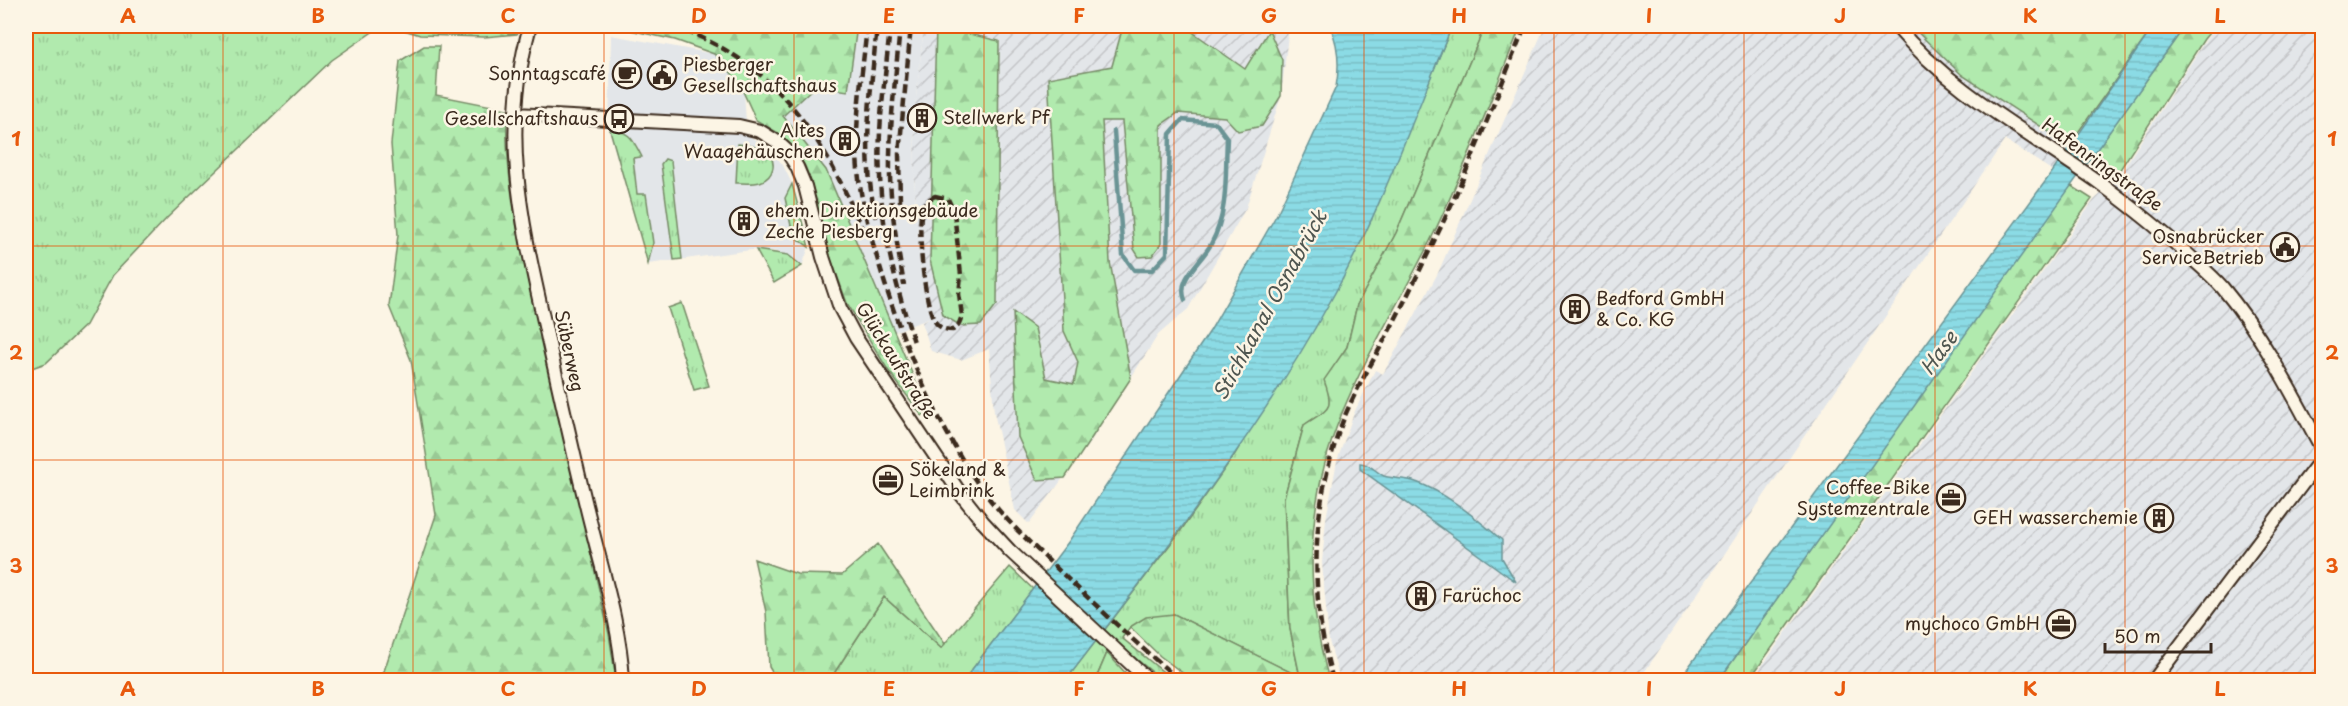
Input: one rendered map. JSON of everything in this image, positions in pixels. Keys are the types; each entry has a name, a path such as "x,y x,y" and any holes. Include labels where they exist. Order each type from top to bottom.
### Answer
{"street":[{"name":"Süberweg","path":"530,26 519,79 514,150 523,224 568,430 618,631 623,681"},
{"name":"Hafenringstraße","path":"1896,26 1916,49 1956,84 2094,179 2177,244 2220,285 2251,324 2277,366 2322,449"},
{"name":"Glückaufstraße","path":"516,114 730,124 760,131 786,150 805,186 823,257 840,308 856,338 960,493 983,522 1017,558 1148,681"},
{"path":"2154,681 2322,458"}],"shaded area":[{"path":"857,26 924,26 915,107 914,175 919,256 925,302 931,318 893,332 826,170 783,115 815,86"},
{"path":"924,26 1289,26 1281,96 1246,208 1188,309 1158,335 1090,442 1029,524 1015,510 994,412 989,349 961,360 931,351 922,322 931,318 925,302 919,256 914,175 915,106"},
{"path":"1545,26 1912,26 1962,75 2069,145 2053,171 2005,140 1639,680 1340,680 1329,641 1322,563 1326,519 1337,461 1354,413 1375,370 1383,374 1438,273"},
{"path":"2217,26 2322,26 2322,680 1752,680 2094,200 2116,180 2205,41"},
{"path":"611,35 714,54 727,67 744,93 747,135 767,146 783,165 792,184 809,247 802,266 788,255 774,251 751,250 648,264 609,130"}],"green space":[{"path":"26,26 381,26 332,60 168,217 113,275 86,325 46,363 26,370"},
{"path":"391,26 521,26 517,34 484,37 420,35"},
{"path":"612,26 857,26 848,91 815,86 783,116 826,170 928,411 922,416 888,370 847,303 830,256 811,182 805,166 790,144 780,134 756,120 740,85 714,54 675,40"},
{"path":"936,26 999,41 997,304 981,325 961,326 943,315 930,260"},
{"path":"1123,26 1184,26 1245,69 1269,30 1282,60 1281,96 1262,126 1238,131 1225,117 1178,113 1161,125 1161,244 1152,256 1139,257 1134,249 1122,121 1102,121 1110,262 1131,378 1065,478 1037,480 1018,437 1013,312 1035,328 1046,378 1074,384 1078,362 1064,331 1048,78 1112,66"},
{"path":"1452,26 1485,26 1396,233 1357,305 1347,347 1325,380 1329,398 1328,408 1304,425 1284,498 1290,629 1300,677 1174,614 1130,627 1122,638 1173,680 1162,680 1117,643 1107,653 1098,674 1101,680 1066,680 1182,529 1235,454 1369,224"},
{"path":"1485,26 1521,26 1445,209 1352,390 1330,446 1321,479 1315,512 1313,579 1315,613 1329,680 1192,680 1160,656 1130,627 1146,617 1174,614 1300,677 1290,629 1284,498 1304,425 1328,408 1329,398 1324,380 1347,347 1357,305 1396,233"},
{"path":"2154,26 2069,145 1962,75 1912,27"},
{"path":"2185,26 2215,26 2204,39 2114,179 2089,160"},
{"path":"424,46 439,46 436,95 507,109 509,169 517,228 609,634 616,680 381,680 436,515 411,360 389,306 398,235 391,144 400,61"},
{"path":"610,130 627,135 642,157 633,158 637,194 646,194 653,243 648,264"},
{"path":"738,144 756,147 770,156 773,168 765,180 754,183 736,183"},
{"path":"665,159 671,161 682,259 674,260 661,164"},
{"path":"792,184 809,247 793,235 785,198"},
{"path":"2070,185 2092,199 1749,680 1719,680"},
{"path":"756,250 788,255 802,266 774,283"},
{"path":"682,303 709,386 694,390 668,308"},
{"path":"878,544 945,644 941,648 884,597 831,678 772,672 769,667 766,612 754,559 797,574 842,575"},
{"path":"1010,567 1033,589 964,680 838,680 831,678 884,597 941,648"},
{"path":"1107,653 1132,680 1101,680 1098,674"}],"water":[{"name":"Stichkanal Osnabrück","path":"1330,26 1452,26 1365,234 1331,300 1239,448 1066,680 964,680 1069,541 1210,331 1277,214 1336,87 1338,56"},
{"name":"Hase","path":"2154,26 2185,26 1719,680 1679,680 2053,171"},
{"path":"1360,463 1384,476 1412,481 1439,492 1472,515 1502,540 1502,558 1516,582 1360,469"}],"waterway":[{"path":"1114,131 1123,255 1134,270 1152,270 1167,254 1170,134 1182,120 1216,123 1227,138 1225,192 1221,219 1207,251 1187,277 1183,292 1185,300"}],"railway":[{"path":"672,26 708,41 740,59 767,81 791,106 812,133 830,163 863,231"},
{"path":"867,26 857,136 860,186 875,252 893,309 934,408 974,478 1007,519 1124,631 1180,680"},
{"path":"876,218 871,194 868,146 877,26"},
{"path":"890,26 879,157 881,198 891,260 914,342"},
{"path":"900,26 890,176 893,217 904,285"},
{"path":"900,202 899,154 911,26"},
{"path":"1333,680 1325,647 1317,581 1319,515 1333,450 1354,397 1399,313 1459,187 1525,26"},
{"path":"935,196 948,199 954,212 961,275 959,294 962,316 958,326 953,330 944,329 936,323 928,302 925,285 920,233 922,209 924,204 935,196"}],"place":[{"name":"Sonntagscafé","path":"627,74"},
{"name":"Piesberger Gesellschaftshaus","path":"662,75"},
{"name":"Stellwerk Pf","path":"922,118"},
{"name":"Gesellschaftshaus","path":"619,119"},
{"name":"Altes Waagehäuschen","path":"845,141"},
{"name":"ehem. Direktionsgebäude Zeche Piesberg","path":"744,221"},
{"name":"Osnabrücker ServiceBetrieb","path":"2285,247"},
{"name":"Bedford GmbH & Co. KG","path":"1575,309"},
{"name":"Sökeland & Leimbrink","path":"888,480"},
{"name":"Coffee-Bike Systemzentrale","path":"1951,498"},
{"name":"GEH wasserchemie","path":"2159,518"},
{"name":"Farüchoc","path":"1421,596"},
{"name":"mychoco GmbH","path":"2061,624"}]}
